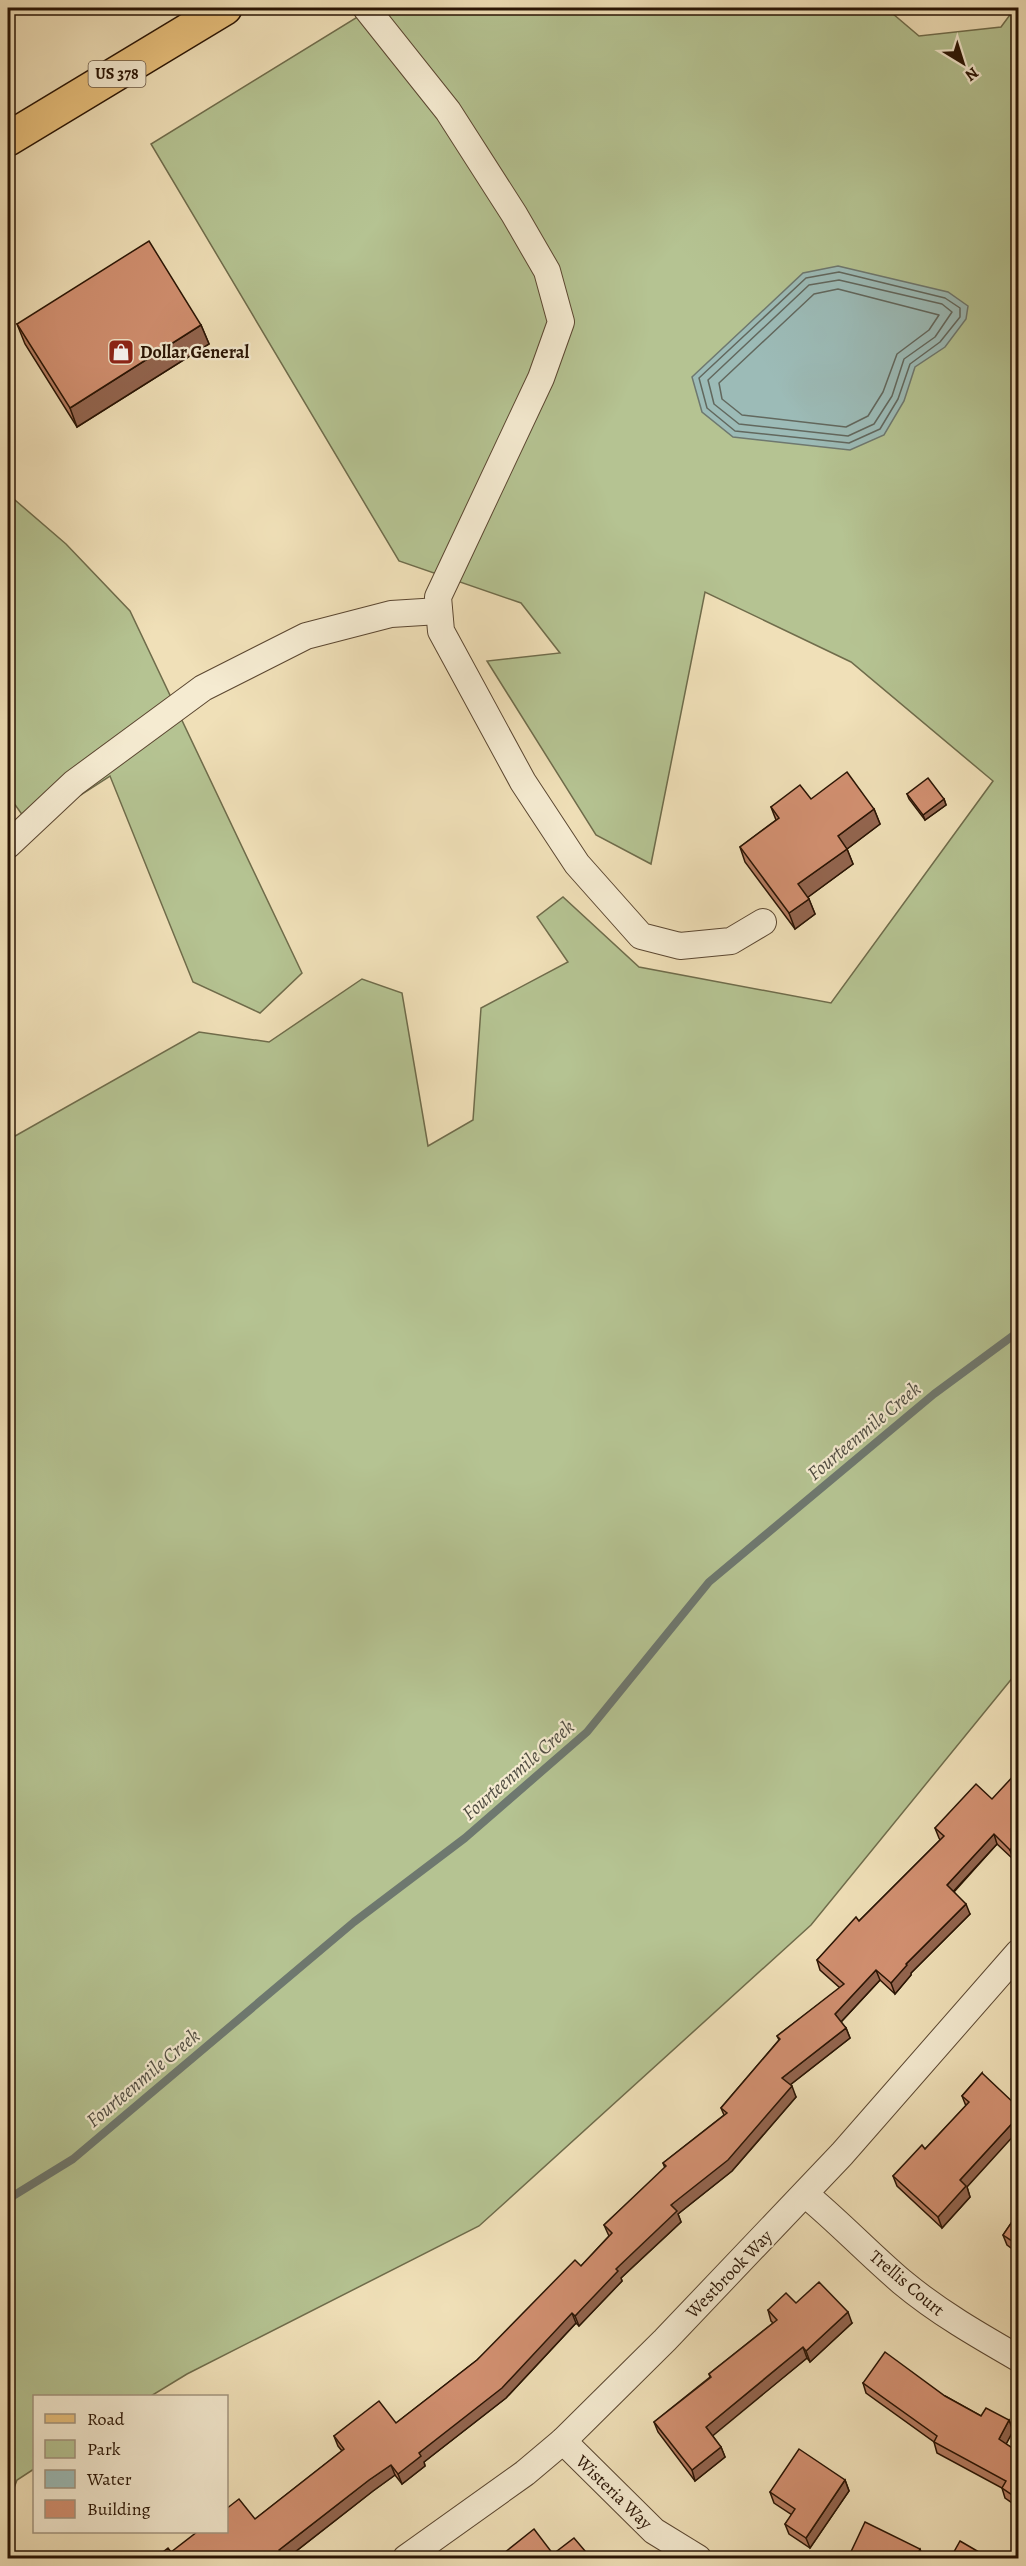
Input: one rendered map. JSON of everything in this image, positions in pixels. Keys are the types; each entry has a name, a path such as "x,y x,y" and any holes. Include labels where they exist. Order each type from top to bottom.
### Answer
{"main road":[{"name":"US 378","path":"8,140 225,8"}],"street":[{"path":"366,8 448,111 514,214 547,271 561,322 541,378 438,597 441,631 523,782 577,864 641,936 680,946 731,941 763,922"},
{"path":"8,845 74,783 203,688 306,636 392,614 439,611"},
{"name":"Westbrook Way","path":"406,2559 525,2473 562,2441 665,2340 806,2194 1018,1953"},
{"name":"Trellis Court","path":"806,2194 910,2288 953,2320 1018,2358"},
{"name":"Wisteria Way","path":"562,2441 654,2531 698,2559"}],"green space":[{"path":"372,8 886,8 919,36 1001,27 1015,8 1018,8 1018,1671 811,1925 479,2226 187,2374 153,2395 33,2395 33,2470 17,2480 8,2504 8,1140 199,1032 269,1042 362,979 402,993 428,1146 473,1120 481,1008 568,962 537,917 563,897 639,967 831,1003 993,781 851,662 705,592 651,864 596,835 487,661 560,653 521,603 399,561 151,144"},
{"path":"8,494 66,544 130,611 302,973 260,1013 193,982 110,776 31,827 8,795"}],"water":[{"path":"838,266 948,292 968,306 966,319 945,347 915,367 904,401 884,435 850,450 733,437 702,412 692,377 803,273"}],"building":[{"path":"149,241 201,325 70,408 17,324"},
{"path":"847,772 874,809 838,836 847,849 798,884 809,899 789,913 740,847 779,818 771,807 800,785 811,799"},
{"path":"928,778 944,799 923,815 907,794"},
{"path":"1018,1771 1018,1841 1010,1850 994,1834 947,1885 966,1904 906,1964 891,1983 876,1970 835,2014 846,2028 782,2078 792,2086 728,2160 671,2205 677,2211 616,2269 618,2271 575,2316 572,2313 502,2388 419,2453 421,2456 398,2474 391,2465 369,2480 279,2550 283,2554 277,2559 249,2559 247,2556 244,2559 154,2559 168,2548 171,2552 196,2533 228,2533 228,2507 239,2499 255,2519 344,2449 334,2436 379,2401 396,2423 477,2360 575,2260 581,2266 612,2233 604,2225 666,2166 663,2163 727,2113 721,2108 780,2039 777,2036 844,1984 817,1960 856,1917 859,1921 944,1836 935,1828 976,1784 992,1799"},
{"path":"982,2073 1018,2107 1018,2117 960,2180 966,2186 938,2217 893,2176 922,2145 925,2149 969,2102 962,2096"},
{"path":"1018,2213 1018,2245 1003,2235"},
{"path":"819,2282 848,2312 806,2351 803,2347 706,2427 721,2447 692,2470 654,2422 711,2377 709,2374 777,2320 768,2310 786,2293 796,2303"},
{"path":"885,2352 945,2396 981,2416 986,2408 1009,2420 999,2439 1018,2452 1018,2499 1002,2488 1006,2481 934,2442 937,2436 863,2383"},
{"path":"799,2449 845,2480 806,2538 785,2524 795,2509 770,2492"},
{"path":"865,2522 920,2549 915,2559 855,2559 849,2556"},
{"path":"534,2529 553,2554 574,2538 591,2558 509,2559 504,2553"},
{"path":"960,2541 991,2559 950,2559"}],"waterway":[{"name":"Fourteenmile Creek","path":"8,2199 73,2159 354,1922 465,1838 587,1732 709,1582 934,1394 1018,1332"}],"place":[{"name":"Dollar General","path":"121,352"}]}
